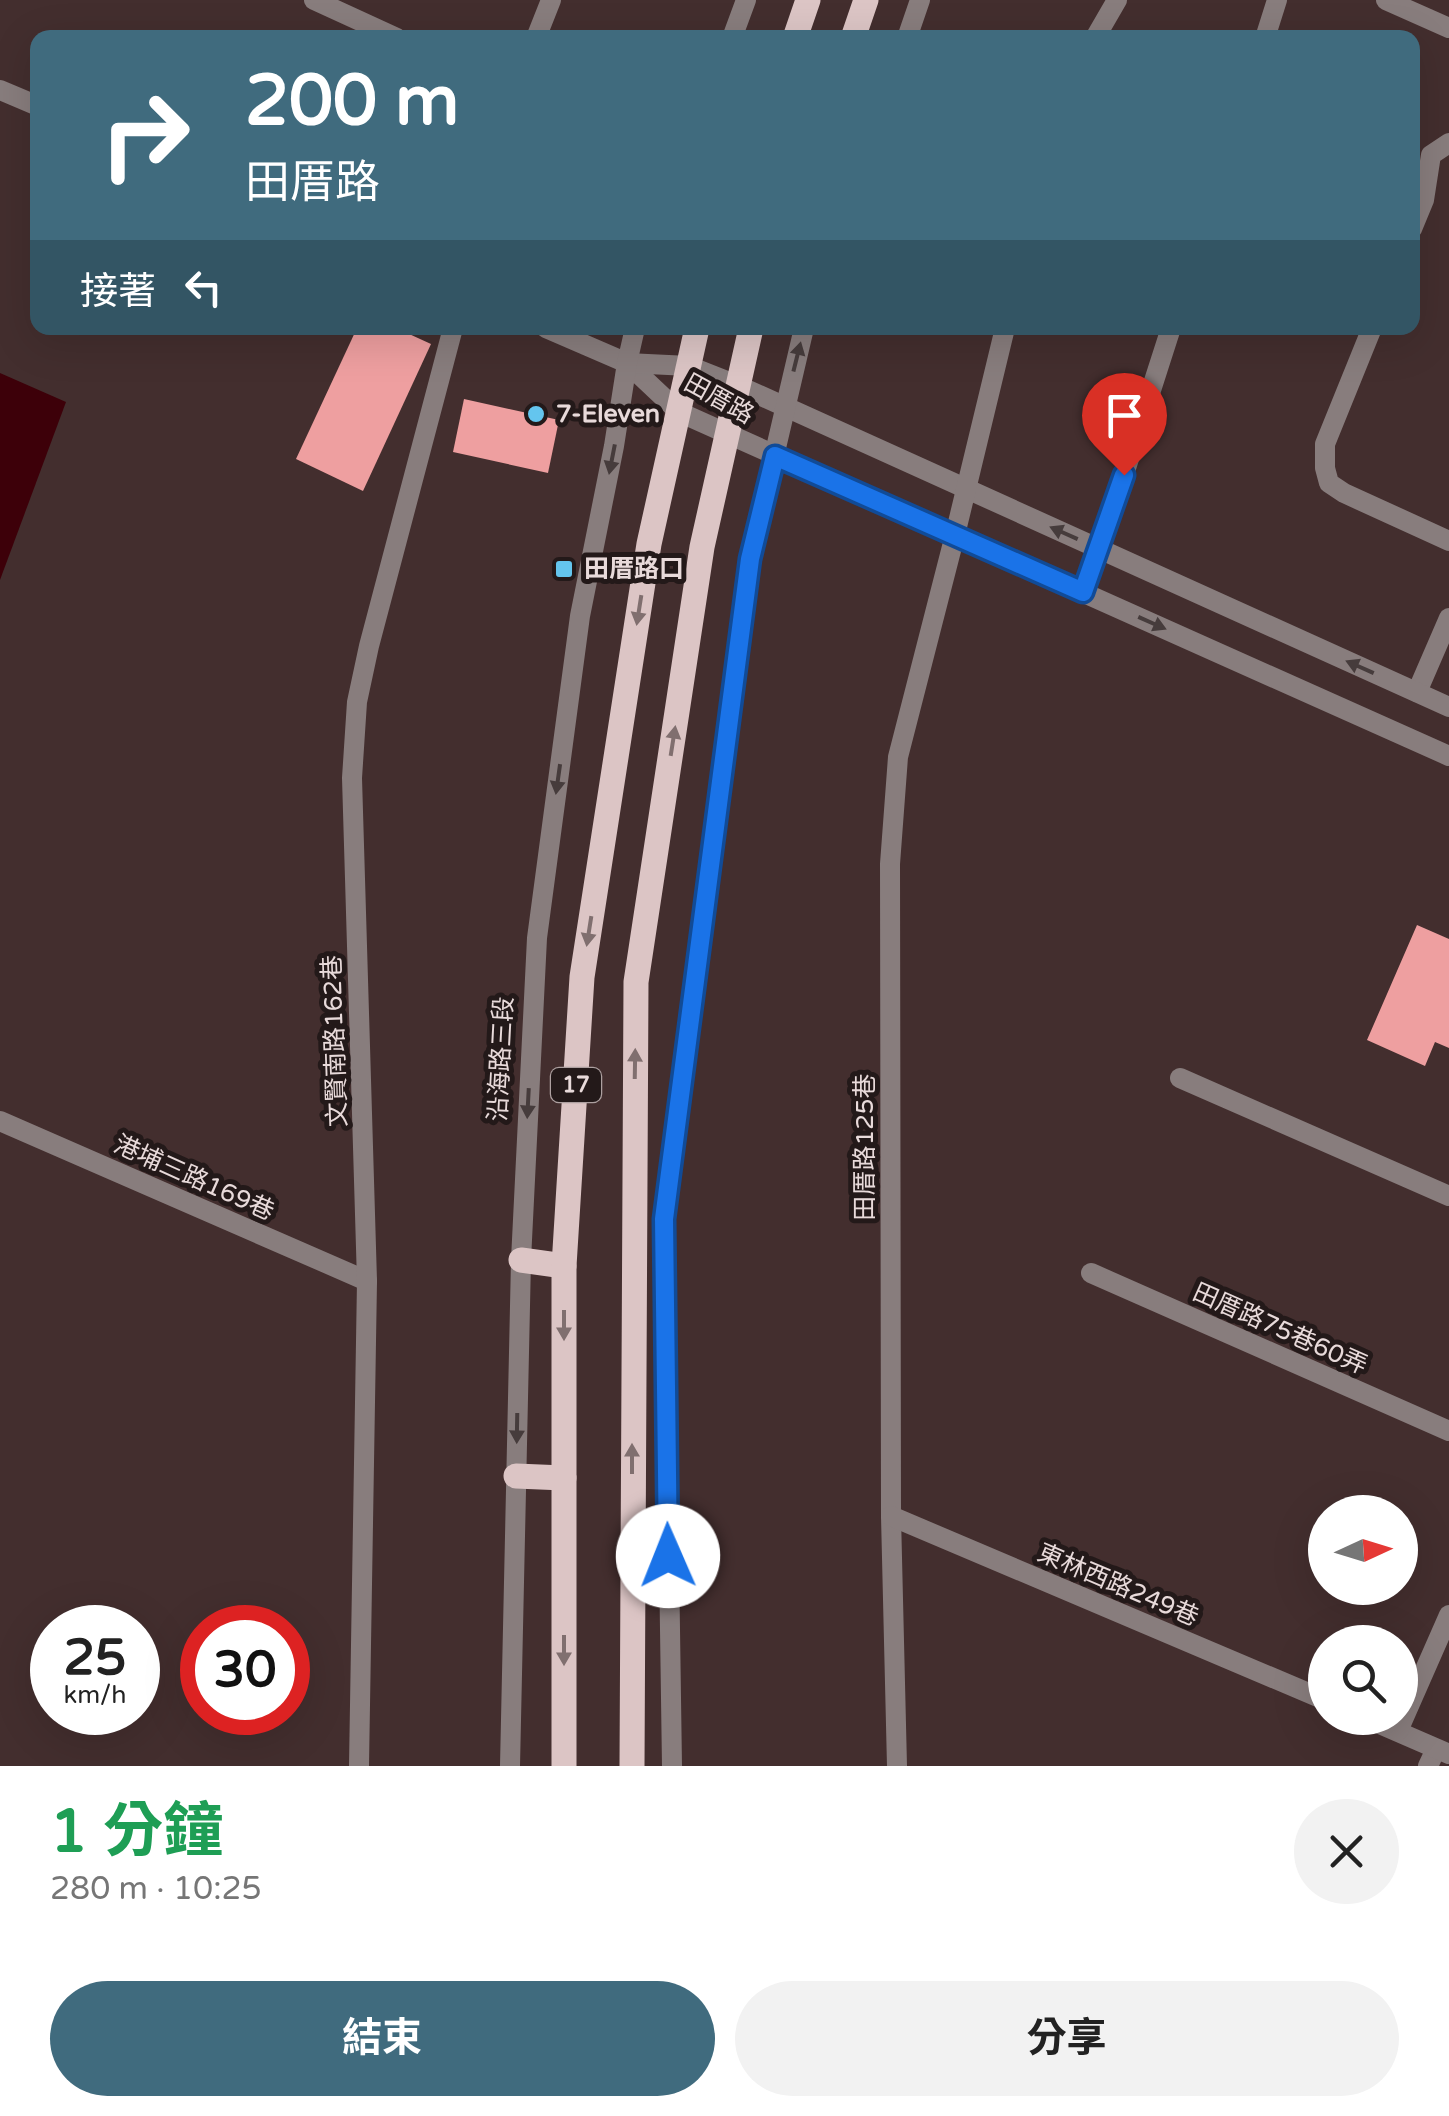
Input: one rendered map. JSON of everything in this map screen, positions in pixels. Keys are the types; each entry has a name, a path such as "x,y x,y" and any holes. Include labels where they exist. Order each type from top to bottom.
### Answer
{"main road":[{"path":"798,30 808,0"},
{"path":"855,30 866,0"},
{"name":"17","path":"564,1766 564,1266 582,978 649,544 696,335"},
{"name":"17","path":"632,1766 636,982 702,547 749,335"},
{"path":"521,1260 564,1266"},
{"path":"516,1476 564,1478"}],"street":[{"path":"314,0 380,30"},
{"path":"539,30 551,0"},
{"path":"735,30 746,0"},
{"path":"909,30 920,0"},
{"path":"1100,30 1117,0"},
{"path":"1268,30 1277,0"},
{"path":"1386,0 1449,28"},
{"path":"0,90 30,103"},
{"path":"1420,210 1431,154 1449,144"},
{"name":"文賢南路162巷","path":"359,1766 368,1280 352,778 357,702 369,646 451,335"},
{"path":"562,335 627,363"},
{"name":"沿海路三段","path":"510,1766 521,1260 537,938 580,616 633,335"},
{"path":"672,1766 664,1219 750,559 802,335"},
{"name":"田厝路125巷","path":"896,1766 891,1516 890,864 898,757 1003,335"},
{"path":"1083,592 1169,335"},
{"path":"1369,335 1325,444 1329,483 1344,494 1449,542"},
{"name":"田厝路","path":"627,363 689,366 737,386 1449,707"},
{"name":"田厝路","path":"627,363 679,412 1449,756"},
{"path":"1416,692 1449,618"},
{"path":"1180,1078 1449,1196"},
{"name":"港埔三路169巷","path":"0,1121 368,1280"},
{"name":"田厝路75巷60弄","path":"1091,1273 1449,1430"},
{"name":"東林西路249巷","path":"891,1516 1308,1693"},
{"path":"1418,1686 1449,1615"},
{"path":"1404,1735 1438,1756"}],"shaded area":[{"path":"0,373 66,402 0,580"}],"building":[{"path":"354,335 411,335 431,344 363,491 296,459"},
{"path":"464,399 559,420 548,473 453,452"},
{"path":"1417,925 1449,939 1449,1048 1435,1042 1425,1066 1367,1040"}],"place":[{"name":"7-Eleven","path":"536,414"},
{"name":"田厝路口","path":"564,569"}],"route":[{"path":"668,1556 664,1219 750,559 775,456 1083,592 1124,475"}]}
